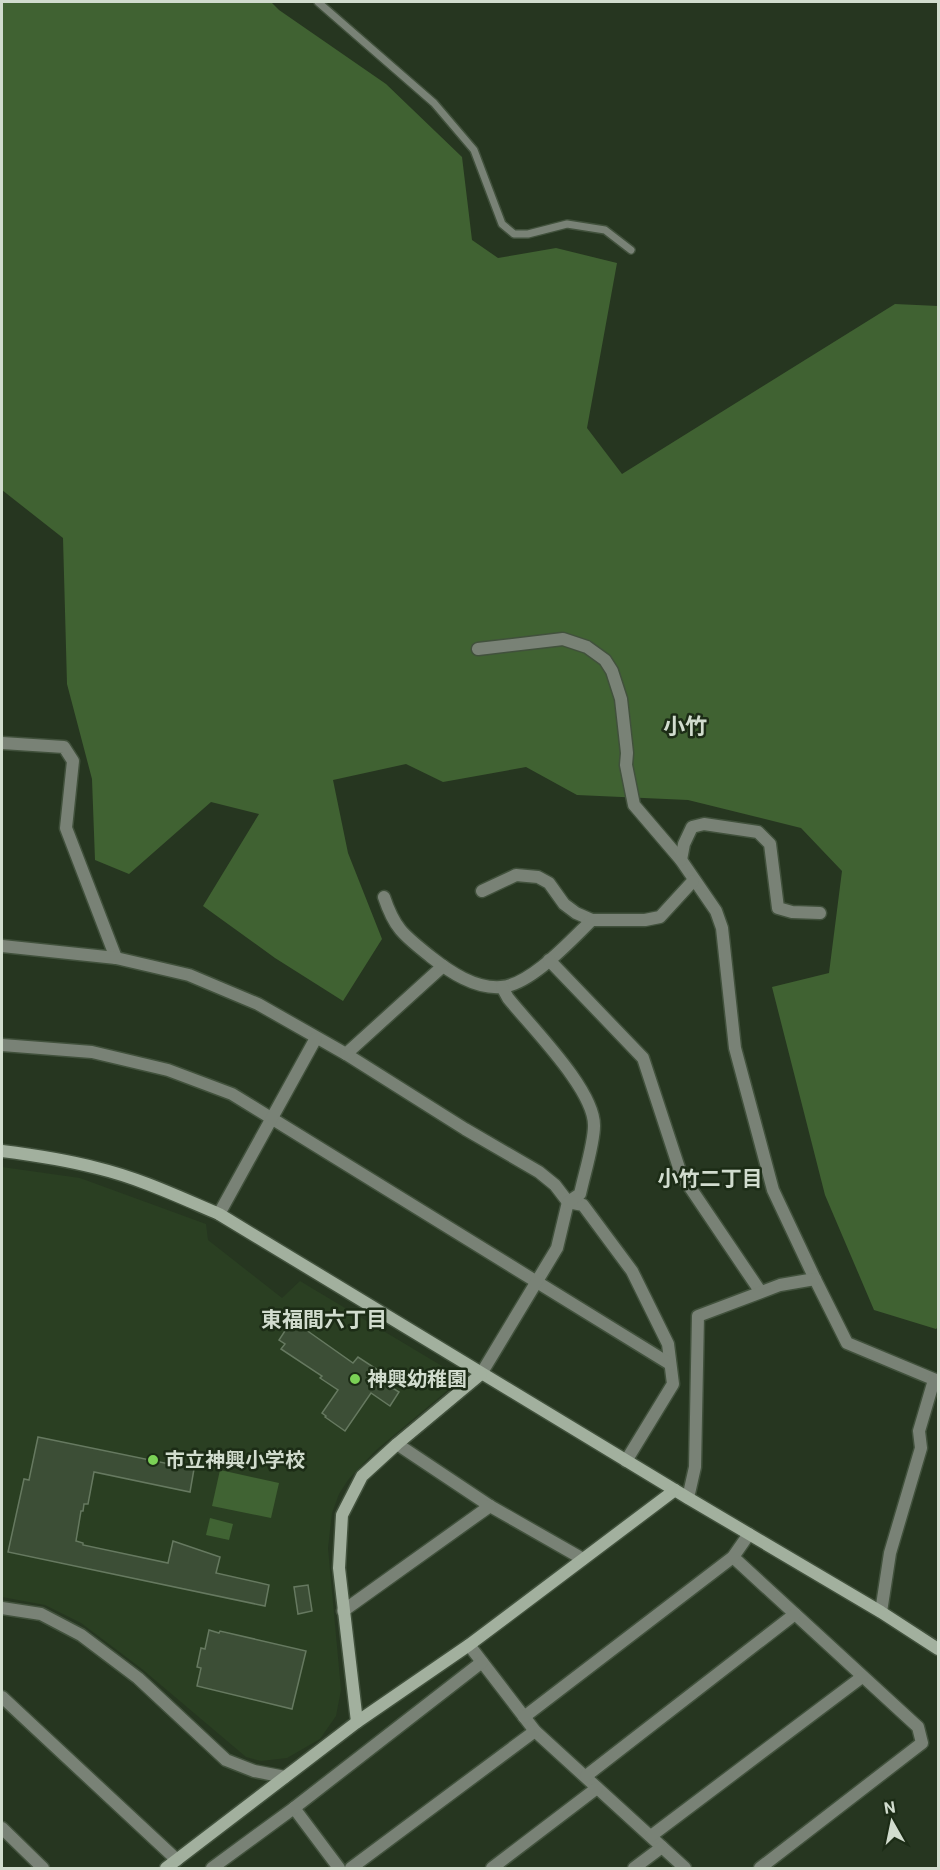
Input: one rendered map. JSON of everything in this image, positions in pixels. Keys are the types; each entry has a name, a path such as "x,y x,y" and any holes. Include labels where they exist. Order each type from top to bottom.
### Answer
{"street":[{"path":"478,649 562,639 587,647 604,660 612,671 621,699 627,753 626,765 634,805 681,860 693,881 716,911 722,928 735,1048 773,1190 814,1279 848,1343 937,1381 919,1431 921,1448 890,1553 881,1612"},
{"path":"2,743 64,747 73,761 66,828 116,958"},
{"path":"681,860 684,844 693,827 704,824 758,832 770,844 778,908 792,912 820,913"},
{"path":"482,891 516,875 538,877 549,883 564,904 576,913 592,920 645,920 660,917 693,881"},
{"path":"384,897 396,926 443,966 463,979 489,987 502,987 520,981 549,960 592,920"},
{"path":"2,946 116,958 189,975 258,1004 346,1054 465,1129 539,1172 555,1185 568,1202 583,1206 632,1271 668,1344 673,1384 626,1461"},
{"path":"549,960 643,1058 681,1174 760,1291"},
{"path":"346,1054 443,966"},
{"path":"357,1722 339,1568 342,1515 362,1476 481,1374 557,1248 568,1202 580,1194 594,1125 590,1105 578,1083 508,998 502,987"},
{"path":"219,1214 273,1120 316,1038"},
{"path":"2,1045 92,1052 168,1070 232,1094 670,1364"},
{"path":"2,1151 99,1168 162,1190 219,1214 939,1649"},
{"path":"688,1498 695,1467 698,1316 760,1291 814,1279"},
{"path":"397,1444 490,1506 583,1559"},
{"path":"166,1869 357,1722 469,1645 675,1490"},
{"path":"343,1611 490,1506"},
{"path":"524,1717 733,1557 749,1534"},
{"path":"733,1557 918,1727 922,1743 760,1869"},
{"path":"2,1608 41,1614 81,1635 138,1678 226,1760 255,1772 285,1777"},
{"path":"586,1776 795,1614"},
{"path":"469,1645 535,1731 685,1869"},
{"path":"213,1869 482,1662"},
{"path":"651,1836 862,1677"},
{"path":"2,1697 177,1860"},
{"path":"351,1869 535,1731"},
{"path":"492,1869 597,1788"},
{"path":"294,1808 339,1869"},
{"path":"2,1828 44,1869"},
{"path":"634,1869 662,1847"}],"lane":[{"path":"318,2 434,104 474,150 502,224 514,234 528,234 567,224 605,230 631,250"}],"shaded area":[{"path":"2,2 271,2 279,10 386,84 462,157 472,240 498,258 556,248 617,263 587,428 622,474 895,304 938,306 938,1327 936,1329 874,1310 825,1195 772,987 829,973 842,871 801,828 688,800 577,795 526,767 443,782 406,764 333,780 348,853 382,939 343,1001 275,958 203,906 259,814 211,802 129,874 95,860 92,779 67,684 63,538 2,490"},
{"name":"市立神興小学校","path":"2,1167 80,1178 206,1224 208,1240 282,1298 300,1281 452,1372 454,1385 375,1451 348,1480 339,1494 332,1513 328,1548 341,1690 336,1716 320,1739 287,1758 261,1761 246,1757 142,1669 81,1623 45,1605 2,1597"},
{"path":"220,1470 279,1483 271,1518 212,1506"},
{"path":"210,1518 233,1524 229,1540 206,1535"}],"building":[{"path":"292,1320 353,1363 358,1357 384,1374 380,1380 399,1392 390,1406 371,1393 345,1431 325,1417 322,1413 338,1390 320,1378 322,1376 281,1349 285,1344 279,1340"},
{"path":"38,1437 194,1469 190,1492 94,1472 88,1504 84,1504 83,1511 81,1511 76,1541 83,1545 168,1563 173,1541 220,1557 216,1573 269,1585 265,1606 8,1552 24,1479 29,1480"},
{"path":"308,1585 312,1611 298,1614 294,1587"},
{"path":"209,1630 306,1651 292,1709 197,1686 201,1668 197,1667 201,1648 205,1649"}],"place":[{"name":"神興幼稚園","path":"355,1379"},
{"name":"市立神興小学校","path":"153,1460"}],"district":[{"name":"小竹","path":"685,726"},
{"name":"小竹二丁目","path":"710,1179"},
{"name":"東福間六丁目","path":"324,1320"}]}
